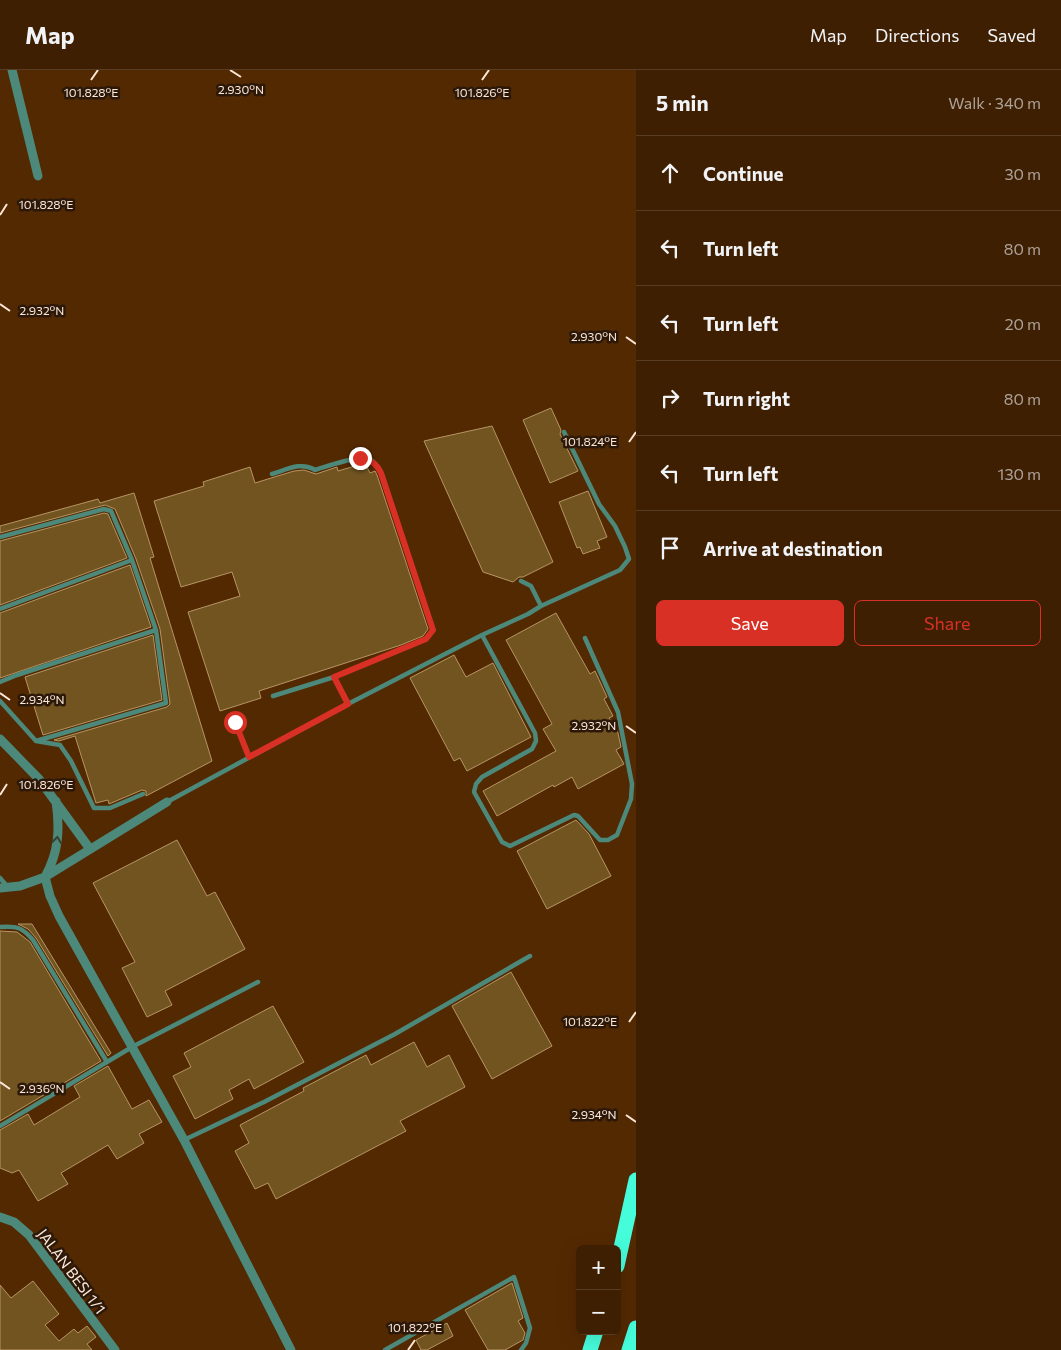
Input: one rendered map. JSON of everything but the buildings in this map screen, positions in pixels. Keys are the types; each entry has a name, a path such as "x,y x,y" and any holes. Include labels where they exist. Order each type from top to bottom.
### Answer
{"highway":[{"path":"621,1248 636,1180"},
{"path":"629,1350 636,1328"},
{"path":"590,1350 595,1335"}],"street":[{"path":"12,70 38,176"},
{"path":"0,739 39,779 90,849"},
{"path":"56,801 59,821 57,842 53,862 45,877 50,896 59,916 184,1140 290,1350"},
{"path":"4,888 20,886 45,877 168,802"},
{"name":"JALAN BESI 1/1","path":"0,1217 14,1222 29,1235 115,1350"}],"lane":[{"path":"168,802 348,704 482,635 620,570 629,560 625,547 615,526 599,504 564,432"},
{"path":"272,474 301,465 315,470 360,458 370,459 377,465 433,630 426,639 334,677 273,696"},
{"path":"0,537 104,509 111,510 132,560 156,630 166,703 36,741"},
{"path":"0,609 132,560"},
{"path":"521,581 531,586 541,606"},
{"path":"0,682 156,630"},
{"path":"482,635 534,732 536,741 532,749 482,777 476,784 474,792 502,842 510,846 574,815 583,820 600,840 608,840 617,835 623,822 631,799 632,784 618,712 585,638"},
{"path":"334,677 348,704"},
{"path":"0,701 36,741 60,745 71,761 94,808 110,808 143,794"},
{"path":"235,722 249,757"},
{"path":"0,878 4,888"},
{"path":"0,927 12,926 24,929 33,940 107,1062"},
{"path":"184,1140 264,1102 395,1034 530,956"},
{"path":"0,1126 132,1047 258,982"},
{"path":"385,1350 514,1277 530,1328 526,1343 521,1350"}],"route":[{"path":"235,722 249,757 348,704 334,677 426,639 433,630 381,473 377,465 370,459 360,458"}]}
